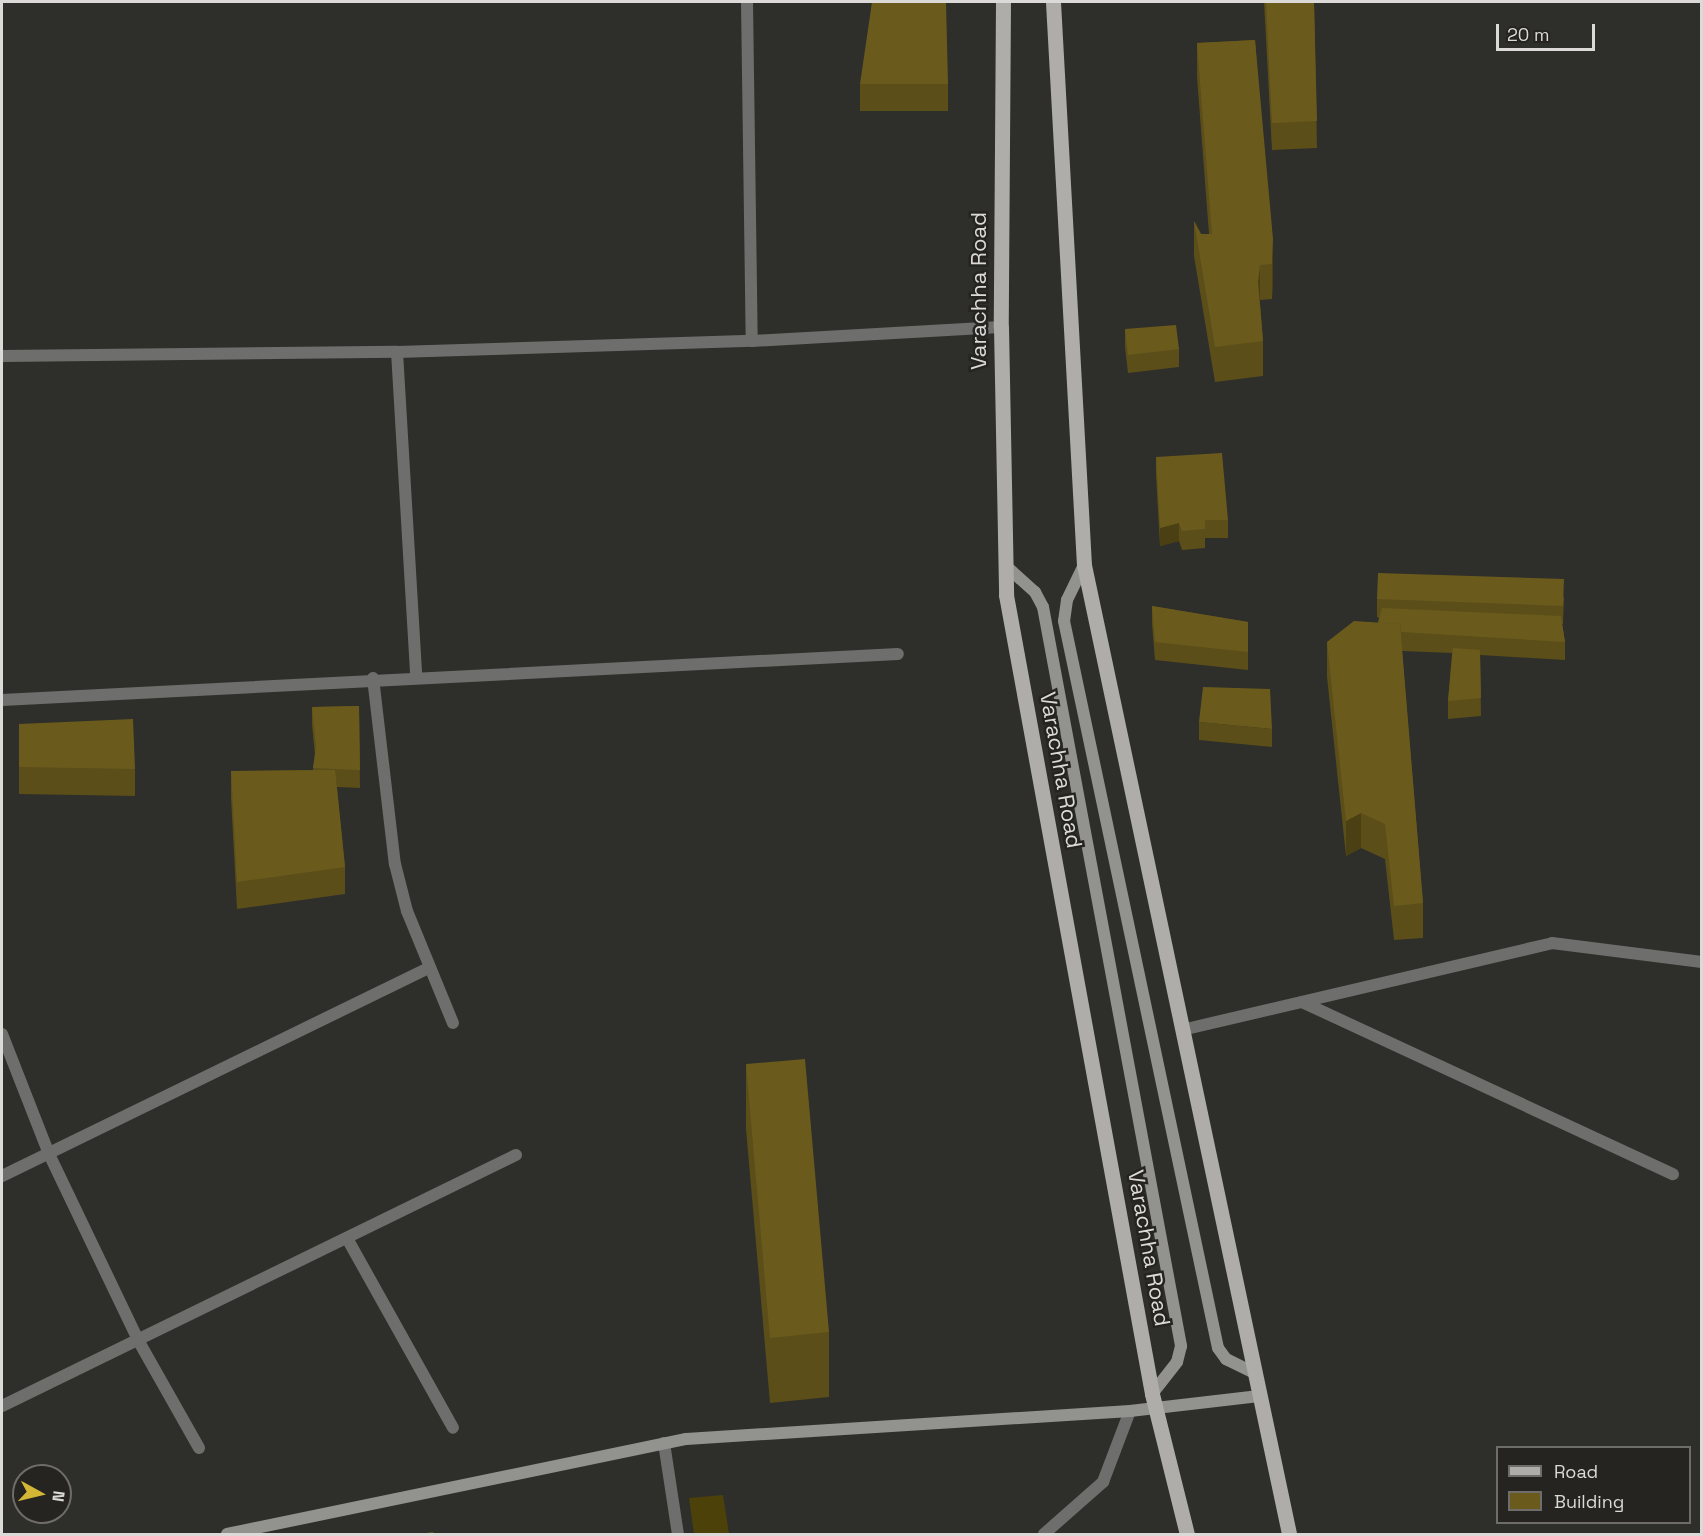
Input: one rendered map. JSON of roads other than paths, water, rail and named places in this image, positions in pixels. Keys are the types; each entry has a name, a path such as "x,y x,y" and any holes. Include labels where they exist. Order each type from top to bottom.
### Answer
{"main road":[{"name":"Varachha Road","path":"1003,2 1001,327 1008,606 1154,1401 1187,1534"},
{"path":"1053,2 1084,565 1289,1533"},
{"path":"1084,565 1067,600 1064,621 1218,1348 1226,1359 1255,1373"},
{"path":"1006,566 1035,592 1043,607 1179,1334 1177,1362 1154,1401"},
{"path":"227,1534 664,1443 1130,1411 1154,1401 1259,1396"}],"street":[{"path":"747,2 752,341"},
{"path":"2,356 397,352 752,341 1001,327"},
{"path":"397,352 416,676"},
{"path":"2,700 373,678 898,654"},
{"path":"373,678 395,864 407,911 453,1023"},
{"path":"1182,1030 1552,943 1701,962"},
{"path":"2,1176 430,968"},
{"path":"1302,1002 1673,1174"},
{"path":"2,1034 49,1154 138,1340 200,1448"},
{"path":"2,1406 348,1240 516,1155"},
{"path":"348,1240 453,1428"},
{"path":"1044,1534 1103,1482 1130,1411"},
{"path":"664,1443 678,1534"}]}
